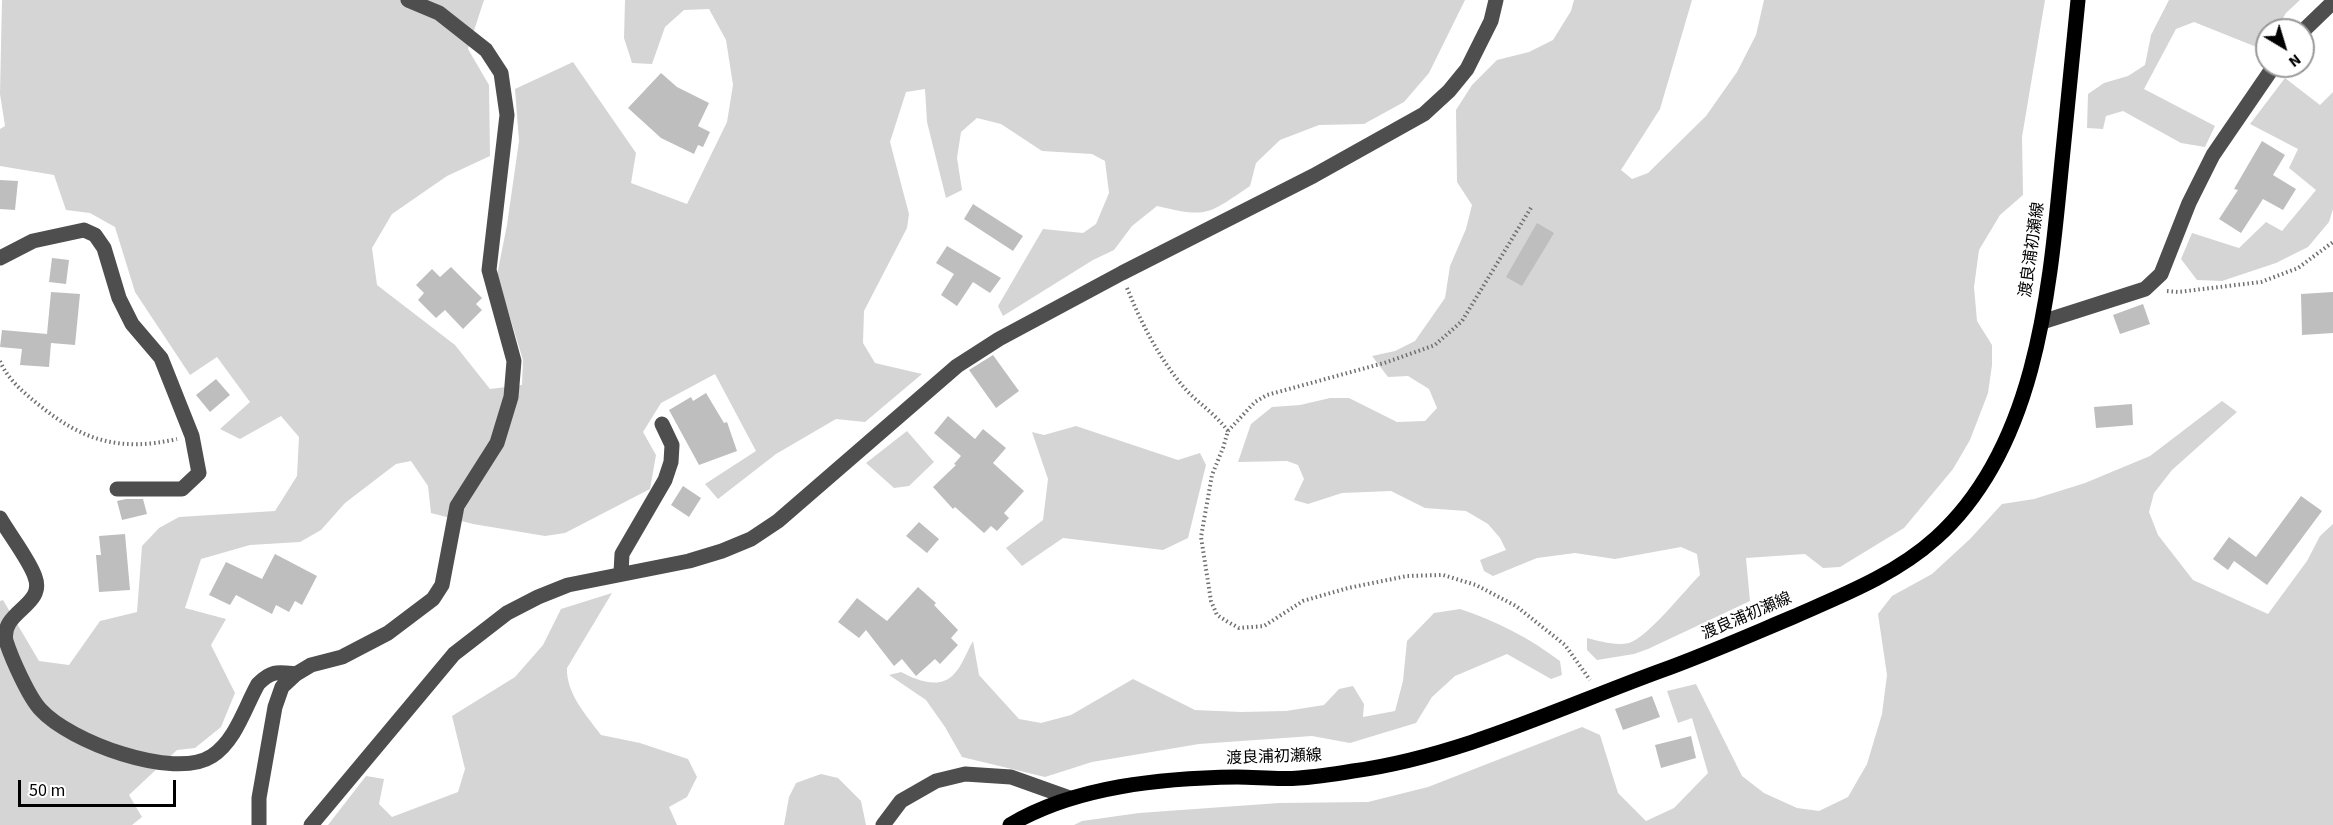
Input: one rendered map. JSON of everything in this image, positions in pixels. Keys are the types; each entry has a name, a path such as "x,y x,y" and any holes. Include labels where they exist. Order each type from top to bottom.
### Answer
{"main road":[{"name":"渡良浦初瀬線","path":"1010,825 1070,798 1106,788 1234,777 1296,778 1420,760 1467,745 1710,653 1844,595 1896,568 1935,539 1964,510 1986,480 2003,448 2019,407 2042,322 2054,241 2078,0"}],"street":[{"path":"259,825 259,798 275,707 282,687 296,674 311,665 342,657 388,633 433,599 442,585 458,506 497,443 511,397 514,361 489,270 507,115 501,73 486,50 440,13 408,0"},
{"path":"311,825 454,654 507,613 568,585 689,561 751,539 778,521 957,366 999,339 1122,273 1313,176 1424,114 1449,91 1467,69 1491,21 1496,0"},
{"path":"2315,20 2333,2"},
{"path":"2042,322 2145,289 2161,273 2188,202 2213,155 2266,78"},
{"path":"0,258 33,241 84,230 95,235 104,248 119,298 132,324 161,358 192,436 199,473 182,489 117,489"},
{"path":"621,573 622,554 665,480 671,462 672,445 662,424"},
{"path":"0,518 36,577 36,591 30,601 10,618 4,628 6,640 41,710 83,740 140,759 178,764 197,762 212,756 227,743 258,684 266,676 276,672 296,674"},
{"path":"883,825 901,801 936,781 965,774 1011,777 1070,798"}],"path":[{"path":"1532,206 1462,321 1435,345 1384,363 1268,395 1255,402 1228,431 1212,475 1201,537 1210,602 1217,615 1239,628 1264,626 1303,601 1348,588 1407,576 1443,575 1476,585 1516,606 1565,645 1578,660 1598,694"},
{"path":"2145,289 2178,292 2261,282 2298,268 2333,242"},
{"path":"1122,273 1141,324 1164,359 1188,391 1219,419 1228,431"},
{"path":"0,361 5,374 59,422 103,442 138,446 192,436"}],"shaded area":[{"path":"2,0 484,0 468,49 489,85 490,156 447,176 392,214 372,248 377,285 455,345 490,389 522,385 523,360 497,275 519,141 515,89 573,62 636,153 631,183 687,204 727,122 733,85 726,40 709,9 684,10 665,27 652,64 632,63 624,38 625,0 1465,0 1429,73 1404,102 1364,124 1319,125 1280,140 1256,163 1250,186 1224,203 1198,213 1157,206 1132,226 1114,250 1093,260 1003,316 998,306 1043,229 1083,233 1096,224 1109,193 1105,161 1092,154 1042,151 1001,124 977,118 961,132 957,158 962,190 946,198 927,122 925,89 906,92 890,142 909,214 907,228 864,311 863,343 875,363 922,374 865,422 836,419 776,454 718,499 705,484 756,451 715,374 661,403 643,432 656,455 650,489 565,533 545,536 473,524 431,513 428,486 411,461 396,464 345,503 321,530 300,542 250,545 201,559 185,608 226,619 211,645 235,693 221,727 195,748 177,750 129,795 142,817 132,825 0,825 0,601 3,600 39,661 69,665 100,621 137,612 142,546 159,528 179,517 275,511 297,476 299,437 281,416 240,439 220,429 250,402 217,357 190,375 135,292 115,227 90,213 66,210 54,175 0,166 0,129 5,126 0,94"},
{"path":"1574,0 1692,0 1660,109 1621,170 1632,179 1648,173 1706,116 1737,72 1756,35 1764,0 2045,0 2022,137 2023,195 2000,215 1979,250 1974,287 1977,321 1992,345 1988,393 1970,440 1953,469 1904,528 1840,567 1823,568 1805,554 1746,558 1750,601 1648,649 1634,654 1597,660 1587,650 1587,638 1618,644 1629,643 1645,633 1700,575 1697,554 1681,547 1615,559 1575,553 1537,558 1493,576 1484,571 1480,560 1506,550 1500,538 1488,524 1466,511 1425,508 1391,491 1342,493 1308,504 1294,500 1304,479 1298,465 1287,461 1238,462 1251,424 1272,407 1300,405 1330,398 1349,398 1397,422 1425,421 1437,408 1429,389 1408,376 1388,377 1372,356 1395,351 1415,341 1445,298 1450,266 1466,229 1472,205 1457,182 1456,110 1472,85 1497,60 1529,52 1553,40 1571,11"},
{"path":"2169,0 2300,0 2283,18 2255,18 2255,46 2194,22 2176,29 2144,89 2215,126 2205,147 2181,143 2123,111 2106,116 2103,129 2087,128 2088,94 2104,83 2128,76 2145,65 2151,35"},
{"path":"2285,78 2320,105 2333,92 2333,209 2329,222 2308,247 2276,263 2222,281 2197,280 2181,259 2192,233 2239,248 2266,222 2282,231 2316,190 2289,168 2298,149 2250,124"},
{"path":"2222,401 2237,412 2172,470 2154,493 2149,512 2158,535 2193,580 2268,614 2307,561 2320,536 2333,524 2333,825 1074,825 1082,821 1139,813 1279,803 1368,802 1428,787 1582,727 1600,735 1618,793 1646,821 1674,808 1708,773 1692,718 1678,723 1667,691 1696,684 1742,776 1764,793 1797,808 1819,811 1848,797 1867,764 1882,714 1887,675 1878,614 1892,596 1932,574 1970,539 2002,504 2034,499 2085,483 2150,456"},
{"path":"1076,426 1178,460 1200,453 1206,465 1188,538 1163,550 1063,538 1022,566 1006,548 1043,520 1048,479 1032,432 1044,435"},
{"path":"907,431 934,462 909,486 894,488 866,463"},
{"path":"612,593 567,668 570,686 583,712 601,735 640,743 688,759 697,777 687,797 669,807 677,825 328,825 366,776 384,779 379,804 392,817 458,792 465,769 452,716 515,677 543,645 561,609"},
{"path":"1460,609 1500,625 1537,645 1560,661 1562,675 1551,679 1507,654 1455,676 1432,697 1416,723 1350,743 1312,736 1199,744 1092,762 1045,777 962,757 926,700 889,675 901,672 928,682 942,682 957,671 973,641 979,675 1019,719 1041,723 1071,715 1133,679 1195,710 1241,712 1286,711 1324,705 1339,689 1353,686 1364,704 1363,717 1395,711 1403,681 1407,641 1434,613"},
{"path":"821,774 838,778 861,801 866,825 784,825 789,797 796,783"}],"building":[{"path":"661,73 677,87 709,103 698,126 710,132 703,147 698,145 694,154 661,138 628,108"},
{"path":"2262,141 2285,155 2273,175 2296,189 2283,210 2263,199 2241,233 2219,219 2238,190 2234,189"},
{"path":"0,180 18,181 15,210 0,209"},
{"path":"973,204 1023,236 1013,251 964,219"},
{"path":"1537,223 1554,233 1522,286 1506,277"},
{"path":"947,246 1001,278 990,293 973,282 957,306 941,295 954,274 936,263"},
{"path":"52,258 69,260 66,284 49,282"},
{"path":"451,267 482,298 476,304 482,310 463,329 445,310 436,318 418,300 424,293 416,285 432,269 440,277"},
{"path":"51,292 80,294 75,345 51,343 49,367 20,365 22,349 0,347 2,330 47,334"},
{"path":"2333,292 2333,333 2302,335 2301,294"},
{"path":"2143,304 2150,324 2120,334 2113,315"},
{"path":"993,355 1019,391 996,408 969,370"},
{"path":"216,379 230,395 210,412 196,395"},
{"path":"706,393 724,423 727,422 737,451 699,465 669,410 691,397 693,401"},
{"path":"2132,404 2133,425 2096,428 2094,407"},
{"path":"948,416 975,439 983,429 1006,448 993,463 1024,491 1004,513 1009,518 997,531 991,526 984,533 955,507 953,509 933,487 956,465 954,464 961,456 934,433"},
{"path":"683,486 701,498 689,517 671,505"},
{"path":"2301,496 2322,511 2267,585 2234,561 2228,570 2213,559 2229,537 2256,557"},
{"path":"143,499 147,514 122,520 117,501"},
{"path":"919,522 939,539 927,553 906,536"},
{"path":"125,534 130,590 99,592 96,555 101,555 99,536"},
{"path":"275,554 317,576 302,605 295,601 289,612 276,605 272,614 236,595 230,605 209,595 226,562 262,579"},
{"path":"918,587 936,603 934,605 958,630 951,638 958,645 940,664 935,659 916,676 902,659 894,666 866,630 859,638 838,622 857,598 887,621"},
{"path":"1652,696 1660,717 1623,730 1615,709"},
{"path":"1691,736 1696,758 1661,768 1655,745"}]}
